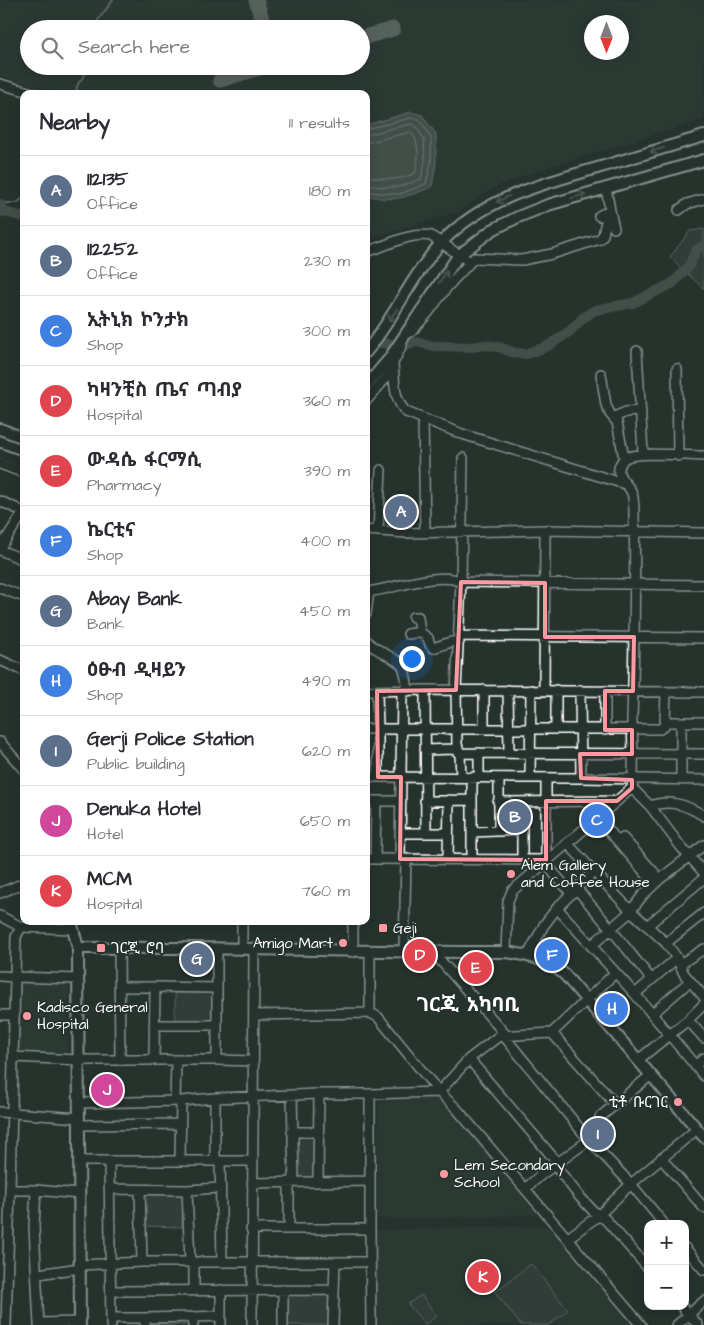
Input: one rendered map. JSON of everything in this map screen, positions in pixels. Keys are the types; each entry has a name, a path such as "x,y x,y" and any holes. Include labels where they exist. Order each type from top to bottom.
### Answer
{"main road":[{"path":"370,347 380,335 426,262 442,243 488,206 531,187 704,136"},
{"path":"370,382 391,362 405,336 458,256 492,230 548,205 704,160"},
{"path":"0,429 20,436"},
{"path":"0,454 20,462"},
{"path":"72,925 78,948 80,1323"},
{"path":"78,948 506,952 528,955 550,963 564,974 701,1133"}],"street":[{"path":"0,84 22,90"},
{"path":"370,396 385,379 391,362 400,351 405,336 428,314 448,286 474,258 522,260 542,257 600,239 603,235 606,213 606,188"},
{"path":"679,210 687,204 704,199"},
{"path":"606,213 614,228"},
{"path":"370,251 410,236 431,236 458,256 470,262"},
{"path":"637,351 643,453"},
{"path":"391,362 395,391 401,407 406,412 422,420 462,434 625,484"},
{"path":"677,368 678,456"},
{"path":"601,374 606,405 610,414 614,417 620,433 624,458"},
{"path":"614,417 626,412 641,411"},
{"path":"422,420 425,532"},
{"path":"704,456 643,453 628,455 620,464 619,472 632,493 634,532 632,784 704,873"},
{"path":"461,777 459,753 456,744 456,690 461,582 463,458"},
{"path":"0,464 20,472"},
{"path":"378,531 381,470"},
{"path":"0,501 20,510"},
{"path":"20,518 0,549 20,558"},
{"path":"370,530 425,532 547,530 704,533"},
{"path":"544,690 545,535"},
{"path":"370,592 440,578 457,579 461,582 704,584"},
{"path":"0,588 20,596"},
{"path":"413,617 418,617 420,632 428,638 433,648 459,639 545,637 704,638"},
{"path":"408,634 420,632"},
{"path":"370,645 400,662 403,666"},
{"path":"404,952 403,859 400,834 401,729 405,691 403,666 405,660 417,656"},
{"path":"0,660 20,669"},
{"path":"425,690 426,833"},
{"path":"484,690 484,728"},
{"path":"508,690 509,753"},
{"path":"530,778 531,690"},
{"path":"556,690 556,729"},
{"path":"580,690 581,778"},
{"path":"370,691 580,690 704,692"},
{"path":"605,730 606,691"},
{"path":"377,692 378,777"},
{"path":"370,729 660,729 664,726 665,722 666,692"},
{"path":"665,722 704,722"},
{"path":"680,722 681,780"},
{"path":"0,742 20,765"},
{"path":"425,750 454,749 459,753 704,754"},
{"path":"472,859 472,800 478,753"},
{"path":"370,776 581,778 632,784 704,780"},
{"path":"499,778 499,831"},
{"path":"545,861 546,778"},
{"path":"506,952 506,917 509,896 518,884 617,801 632,784"},
{"path":"448,859 449,800"},
{"path":"425,801 472,800"},
{"path":"370,801 401,801"},
{"path":"376,801 371,831 371,859 522,859 545,861 611,929 651,979"},
{"path":"498,802 617,801"},
{"path":"522,802 522,859"},
{"path":"650,806 670,802 690,808 704,816"},
{"path":"599,815 657,882"},
{"path":"472,832 522,830"},
{"path":"400,834 447,833"},
{"path":"567,843 630,910 666,943 684,974 704,997"},
{"path":"591,946 628,913 657,882 704,845"},
{"path":"528,955 544,925 557,908 594,871"},
{"path":"647,926 704,878"},
{"path":"0,894 20,885"},
{"path":"557,908 635,994 704,1076"},
{"path":"666,943 704,913"},
{"path":"0,916 21,927 72,925"},
{"path":"242,925 242,949"},
{"path":"353,925 353,952"},
{"path":"4,1319 4,1202 10,1152 16,938 21,927"},
{"path":"119,947 120,1060"},
{"path":"217,948 216,1025 218,1060"},
{"path":"252,1325 251,1229 254,949"},
{"path":"635,994 651,979 678,961 703,950"},
{"path":"370,951 370,1013"},
{"path":"433,952 504,1035 589,1140 631,1184 661,1220"},
{"path":"78,1104 178,1101 253,1096 439,1092 469,1059 495,1039 504,1035 552,1033 615,973"},
{"path":"0,976 77,979"},
{"path":"652,1014 690,981"},
{"path":"120,987 216,988"},
{"path":"154,1059 155,987"},
{"path":"638,1060 668,1034 688,1020 704,1004"},
{"path":"254,1015 370,1013 378,1017 439,1092 456,1108 641,1325"},
{"path":"0,1015 13,1015"},
{"path":"688,1020 704,1038"},
{"path":"154,1026 216,1025"},
{"path":"552,1033 615,1104"},
{"path":"13,1057 78,1060 253,1061"},
{"path":"695,1066 704,1058"},
{"path":"469,1059 557,1164 557,1168 566,1180 645,1265"},
{"path":"176,1060 180,1160"},
{"path":"600,1117 651,1075"},
{"path":"318,1182 319,1094"},
{"path":"370,1094 371,1325"},
{"path":"289,1229 292,1182 292,1095"},
{"path":"215,1098 222,1262"},
{"path":"0,1112 79,1121 180,1124"},
{"path":"292,1132 318,1132"},
{"path":"568,1238 598,1216 661,1158 701,1133"},
{"path":"525,1189 589,1140"},
{"path":"0,1152 10,1152"},
{"path":"661,1158 704,1208"},
{"path":"79,1161 252,1161"},
{"path":"109,1161 111,1322 221,1320 222,1290"},
{"path":"252,1183 370,1181"},
{"path":"6,1185 79,1194"},
{"path":"110,1189 187,1190 220,1188"},
{"path":"36,1190 34,1227 38,1274 39,1324 80,1323"},
{"path":"140,1190 142,1262"},
{"path":"187,1190 194,1290"},
{"path":"251,1229 370,1230"},
{"path":"689,1253 704,1270"},
{"path":"333,1325 335,1262"},
{"path":"38,1274 80,1266 111,1263 370,1262"},
{"path":"282,1290 283,1325"},
{"path":"112,1292 334,1290"},
{"path":"677,1325 704,1301"},
{"path":"685,1310 698,1325"}],"highlighted area":[{"path":"461,582 545,583 545,637 634,637 633,691 605,691 605,730 632,730 632,754 580,754 581,778 632,780 632,788 617,801 546,801 546,860 400,859 401,777 378,777 377,691 456,690"}],"shaded area":[{"path":"0,0 704,0 704,119 545,168 497,186 457,212 370,238 370,90 51,90 0,76"},
{"path":"704,229 704,289 670,257 690,231"},
{"path":"16,980 69,981 67,1056 15,1055"},
{"path":"175,993 212,993 212,1023 175,1023"},
{"path":"437,1095 538,1215 377,1219 378,1103"},
{"path":"314,1133 315,1180 294,1181 293,1134"},
{"path":"143,1193 183,1194 182,1227 142,1226"},
{"path":"548,1226 632,1325 376,1325 374,1230"},
{"path":"531,1264 568,1310 549,1325 521,1325 495,1292"},
{"path":"286,1293 329,1293 329,1325 286,1325"},
{"path":"421,1295 437,1316 425,1324 408,1304"},
{"path":"143,1321 188,1322 188,1325 143,1325"}],"water":[{"path":"411,112 422,115 436,134 436,163 432,187 415,194 393,199 370,196 370,124"}],"waterway":[{"path":"98,20 113,0"},
{"path":"76,90 84,75"},
{"path":"0,203 17,203 20,200"},
{"path":"0,204 4,212 20,216"},
{"path":"370,341 401,346 417,342 434,346 472,347 484,345 526,354 548,346 595,310 633,303 673,283 689,266 696,250 704,245"}],"taxiway":[{"path":"256,0 262,20"},
{"path":"370,35 393,29"},
{"path":"220,80 236,75"}],"place":[{"name":"112135","path":"401,512"},
{"name":"112252","path":"515,817"},
{"name":"ኢትኒክ ኮንታክ","path":"597,820"},
{"name":"Alem Gallery and Coffee House","path":"511,874"},
{"name":"Geji","path":"383,928"},
{"name":"Amigo Mart","path":"343,943"},
{"name":"ገርጂ ሮባ","path":"101,948"},
{"name":"ካዛንቺስ ጤና ጣብያ","path":"420,955"},
{"name":"ኬርቲና","path":"552,955"},
{"name":"Abay Bank","path":"197,959"},
{"name":"ውዳሴ ፋርማሲ","path":"476,968"},
{"name":"ዕፁብ ዲዛይን","path":"612,1009"},
{"name":"Kadisco General Hospital","path":"27,1016"},
{"name":"Denuka Hotel","path":"107,1090"},
{"name":"ቲቶ ቡርገር","path":"678,1102"},
{"name":"Gerji Police Station","path":"598,1134"},
{"name":"Lem Secondary School","path":"444,1174"},
{"name":"MCM","path":"483,1277"}],"district":[{"name":"ገርጂ አካባቢ","path":"468,1005"}]}
